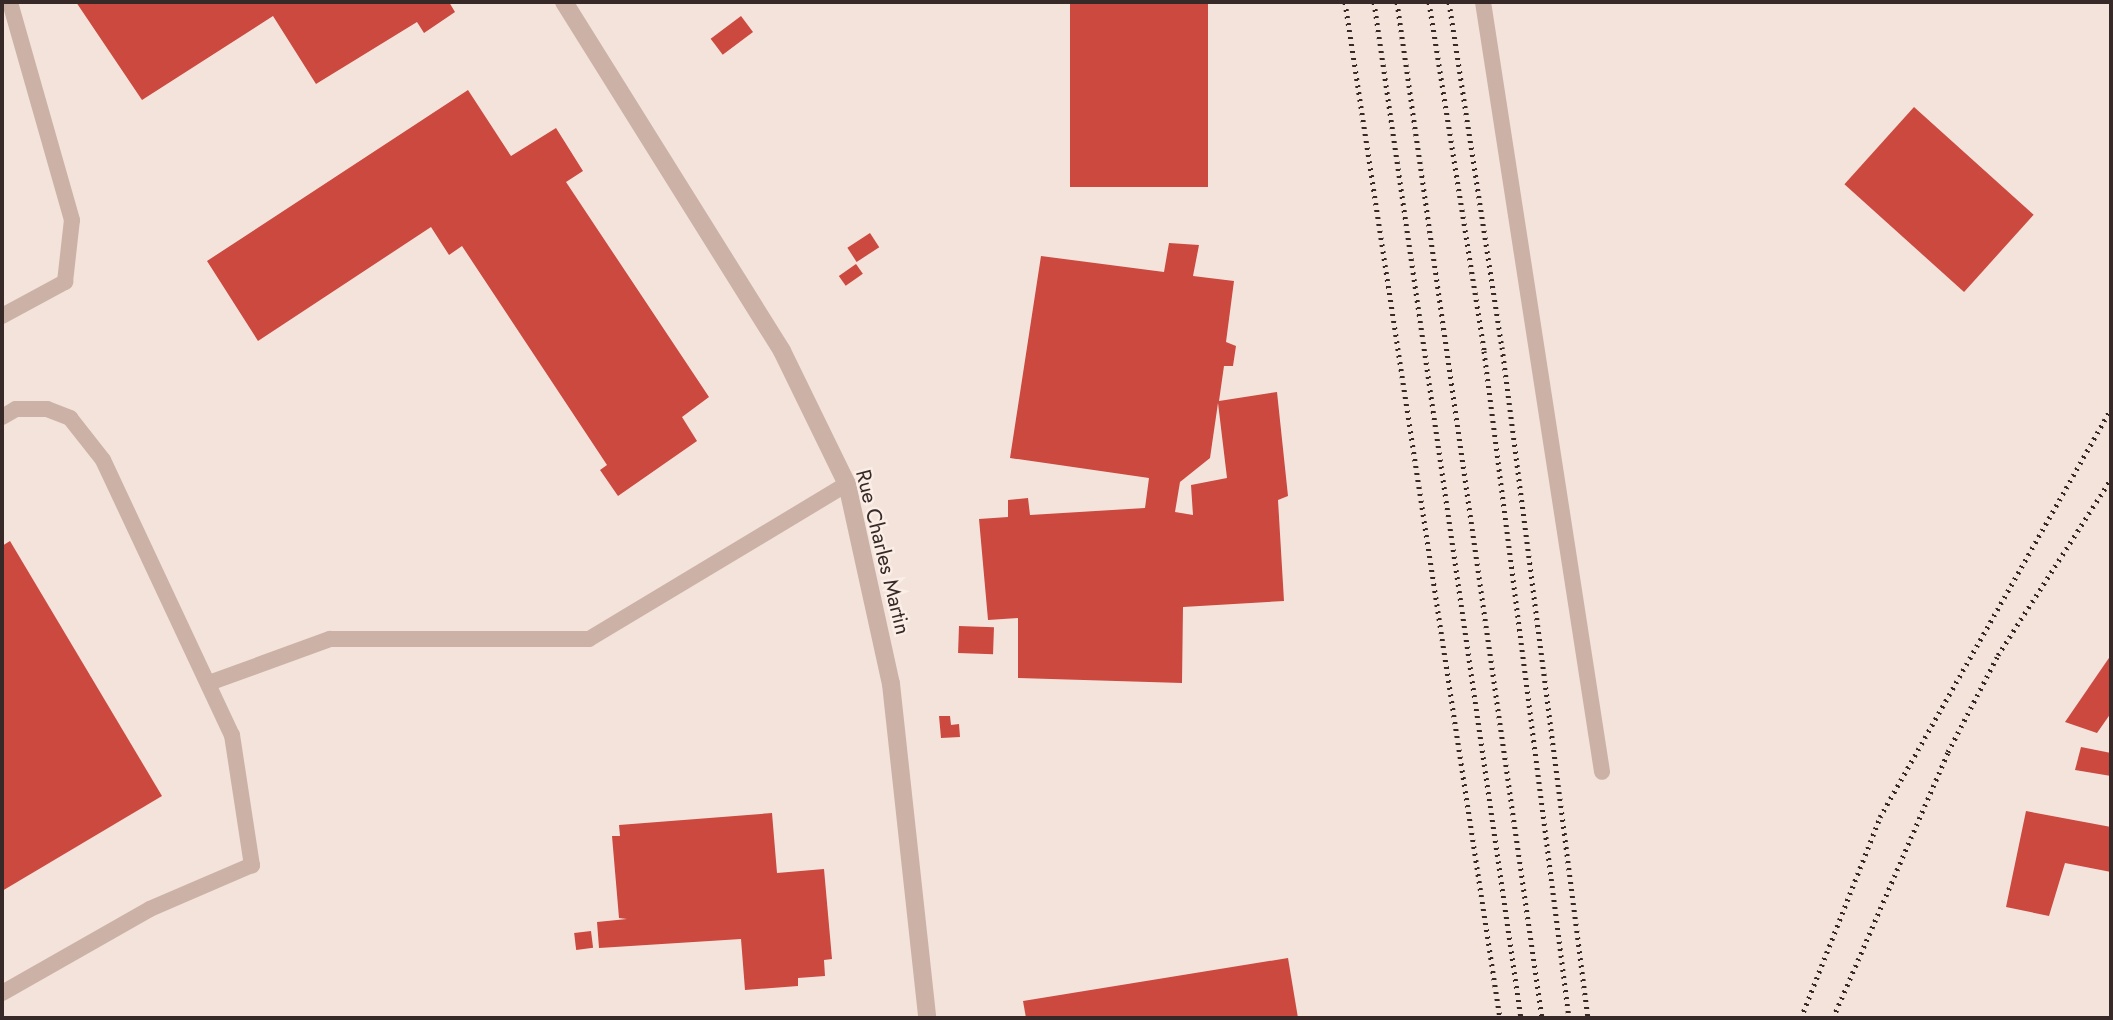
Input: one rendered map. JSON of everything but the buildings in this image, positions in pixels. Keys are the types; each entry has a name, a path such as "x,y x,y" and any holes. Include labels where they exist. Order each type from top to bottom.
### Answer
{"street":[{"name":"Rue Charles Martin","path":"564,2 782,351 847,484 891,684 927,1018"}],"lane":[{"path":"2,316 65,282 72,220 10,2"},
{"path":"1483,2 1602,772"},
{"path":"2,417 16,409 47,409 70,418 103,460 232,735 252,865 150,909 2,993"},
{"path":"209,683 330,639 589,639 847,484"}],"railway":[{"path":"1345,2 1500,1018"},
{"path":"1374,2 1521,1018"},
{"path":"1397,2 1542,1018"},
{"path":"1429,2 1484,351 1569,1018"},
{"path":"1449,2 1502,347 1588,1018"},
{"path":"1801,1018 1880,817 2111,409"},
{"path":"1833,1018 1948,752 1998,655 2111,479"}]}
